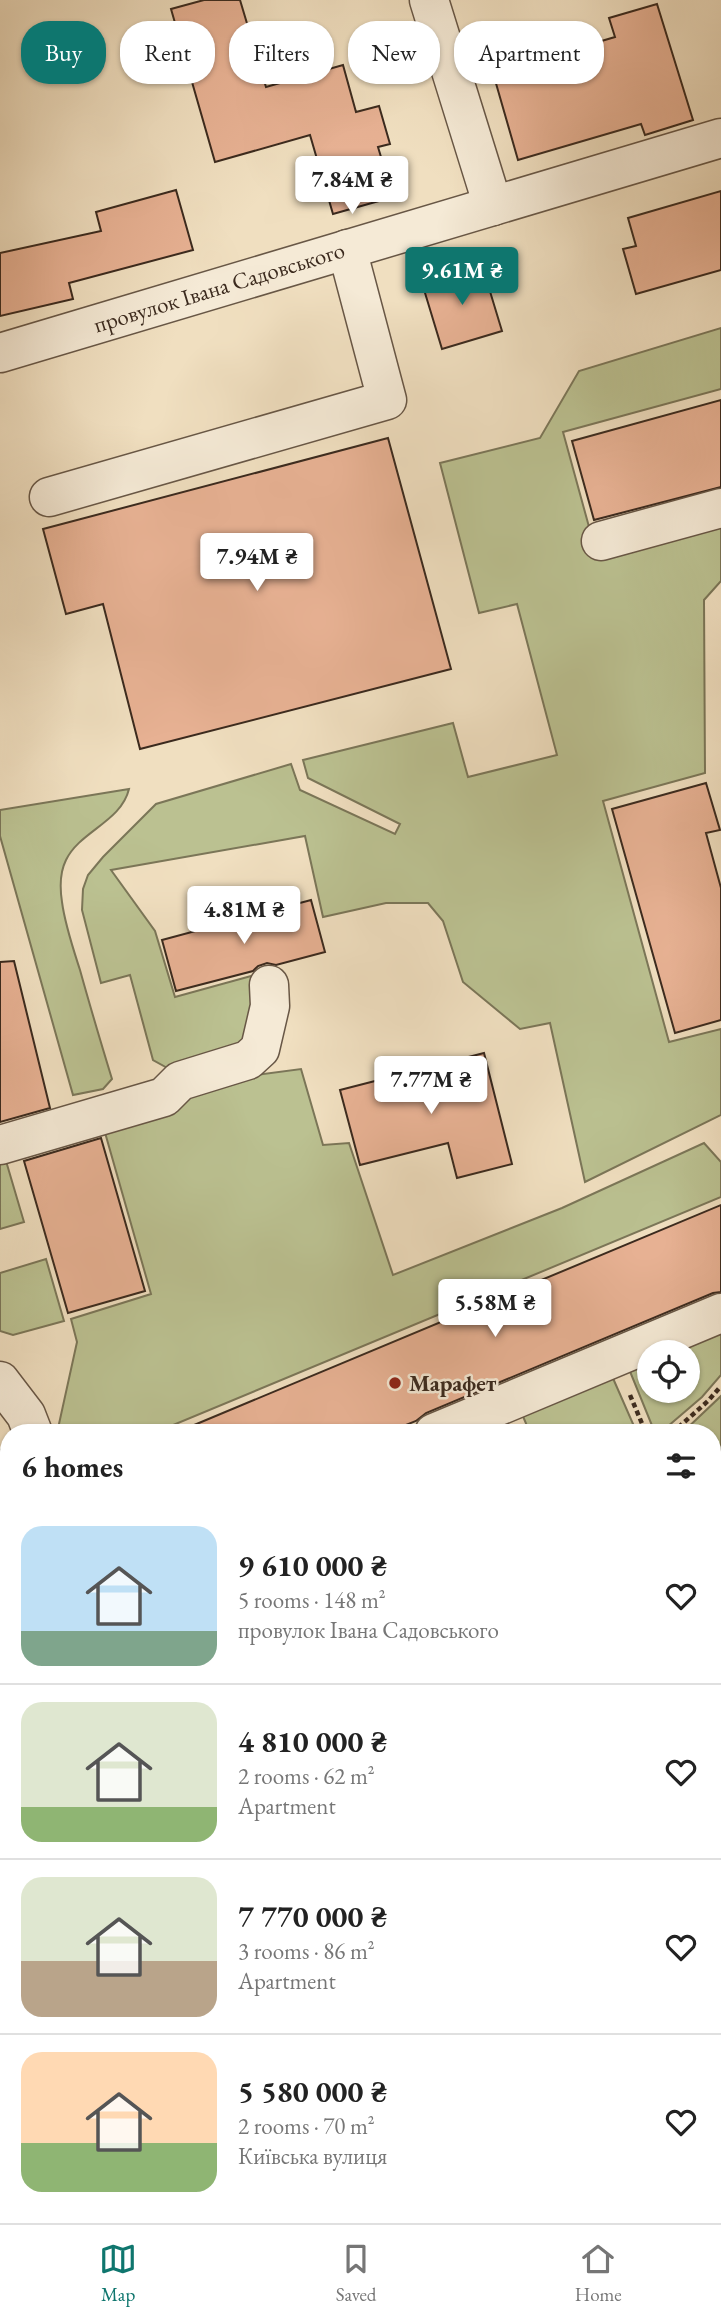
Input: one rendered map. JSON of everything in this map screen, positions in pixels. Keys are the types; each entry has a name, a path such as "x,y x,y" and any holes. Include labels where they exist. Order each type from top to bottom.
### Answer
{"street":[{"path":"429,0 493,206"},
{"name":"провулок Івана Садовського","path":"0,353 721,138"},
{"path":"49,497 387,400 347,249"},
{"path":"601,541 721,508"},
{"path":"0,1145 164,1097 180,1081 248,1060 260,1049 267,1029 269,985"},
{"path":"456,1424 721,1313"},
{"path":"0,1381 26,1415 30,1424"}],"path":[{"path":"682,1424 721,1386"}],"green space":[{"path":"721,328 721,389 563,432 597,556 721,521 721,581 704,600 705,773 603,801 669,1042 721,1029 721,1115 585,1182 550,1023 520,1029 463,982 443,921 428,903 386,903 323,917 305,836 111,870 155,931 175,997 251,976 256,1002 249,1044 171,1070 153,1060 130,975 101,983 82,910 83,889 88,875 156,804 291,764 300,790 395,834 400,824 308,778 303,760 453,723 468,777 557,755 517,604 479,613 440,463 540,438 579,371"},
{"path":"129,789 118,810 72,850 62,875 61,897 67,928 112,1079 103,1089 73,1095 0,836 0,810"},
{"path":"301,1069 323,1145 349,1143 393,1275 562,1208 704,1143 721,1162 721,1197 176,1424 59,1424 77,1342 71,1319 151,1294 104,1129 226,1079"},
{"path":"6,1161 24,1222 0,1229 0,1163"},
{"path":"46,1259 64,1321 13,1335 0,1331 0,1273"},
{"path":"721,1330 721,1375 700,1399 698,1340"},
{"path":"637,1365 637,1389 629,1369"},
{"path":"612,1376 633,1424 526,1424 522,1414"},
{"path":"721,1396 721,1424 691,1424"},
{"path":"643,1403 695,1403 670,1424 651,1424"}],"building":[{"path":"204,0 240,0 246,21 229,21 229,84 265,84 266,87 276,84 334,84 334,68 343,65 356,112 379,106 390,144 378,147 393,197 333,214 310,135 215,162 193,84 215,84 215,21 174,21 171,9"},
{"path":"657,4 693,120 645,135 641,124 518,160 496,84 604,84 604,40 615,37 609,18"},
{"path":"176,190 193,250 69,283 73,299 0,316 0,253 101,231 96,212"},
{"path":"721,191 721,270 636,294 623,249 636,246 628,218"},
{"path":"482,265 502,331 442,349 422,283"},
{"path":"721,400 721,487 594,520 572,441"},
{"path":"388,438 451,669 140,749 103,604 66,614 43,529"},
{"path":"706,783 720,830 706,833 721,888 721,1020 675,1033 612,809"},
{"path":"311,900 325,952 276,965 267,963 253,971 176,991 162,940"},
{"path":"14,961 50,1108 0,1122 0,962"},
{"path":"484,1053 512,1164 457,1178 448,1143 360,1165 340,1090"},
{"path":"101,1138 145,1291 68,1313 24,1161"},
{"path":"721,1205 721,1292 713,1293 426,1413 416,1421 408,1424 197,1424"}],"place":[{"name":"Марафет","path":"395,1383"}]}
